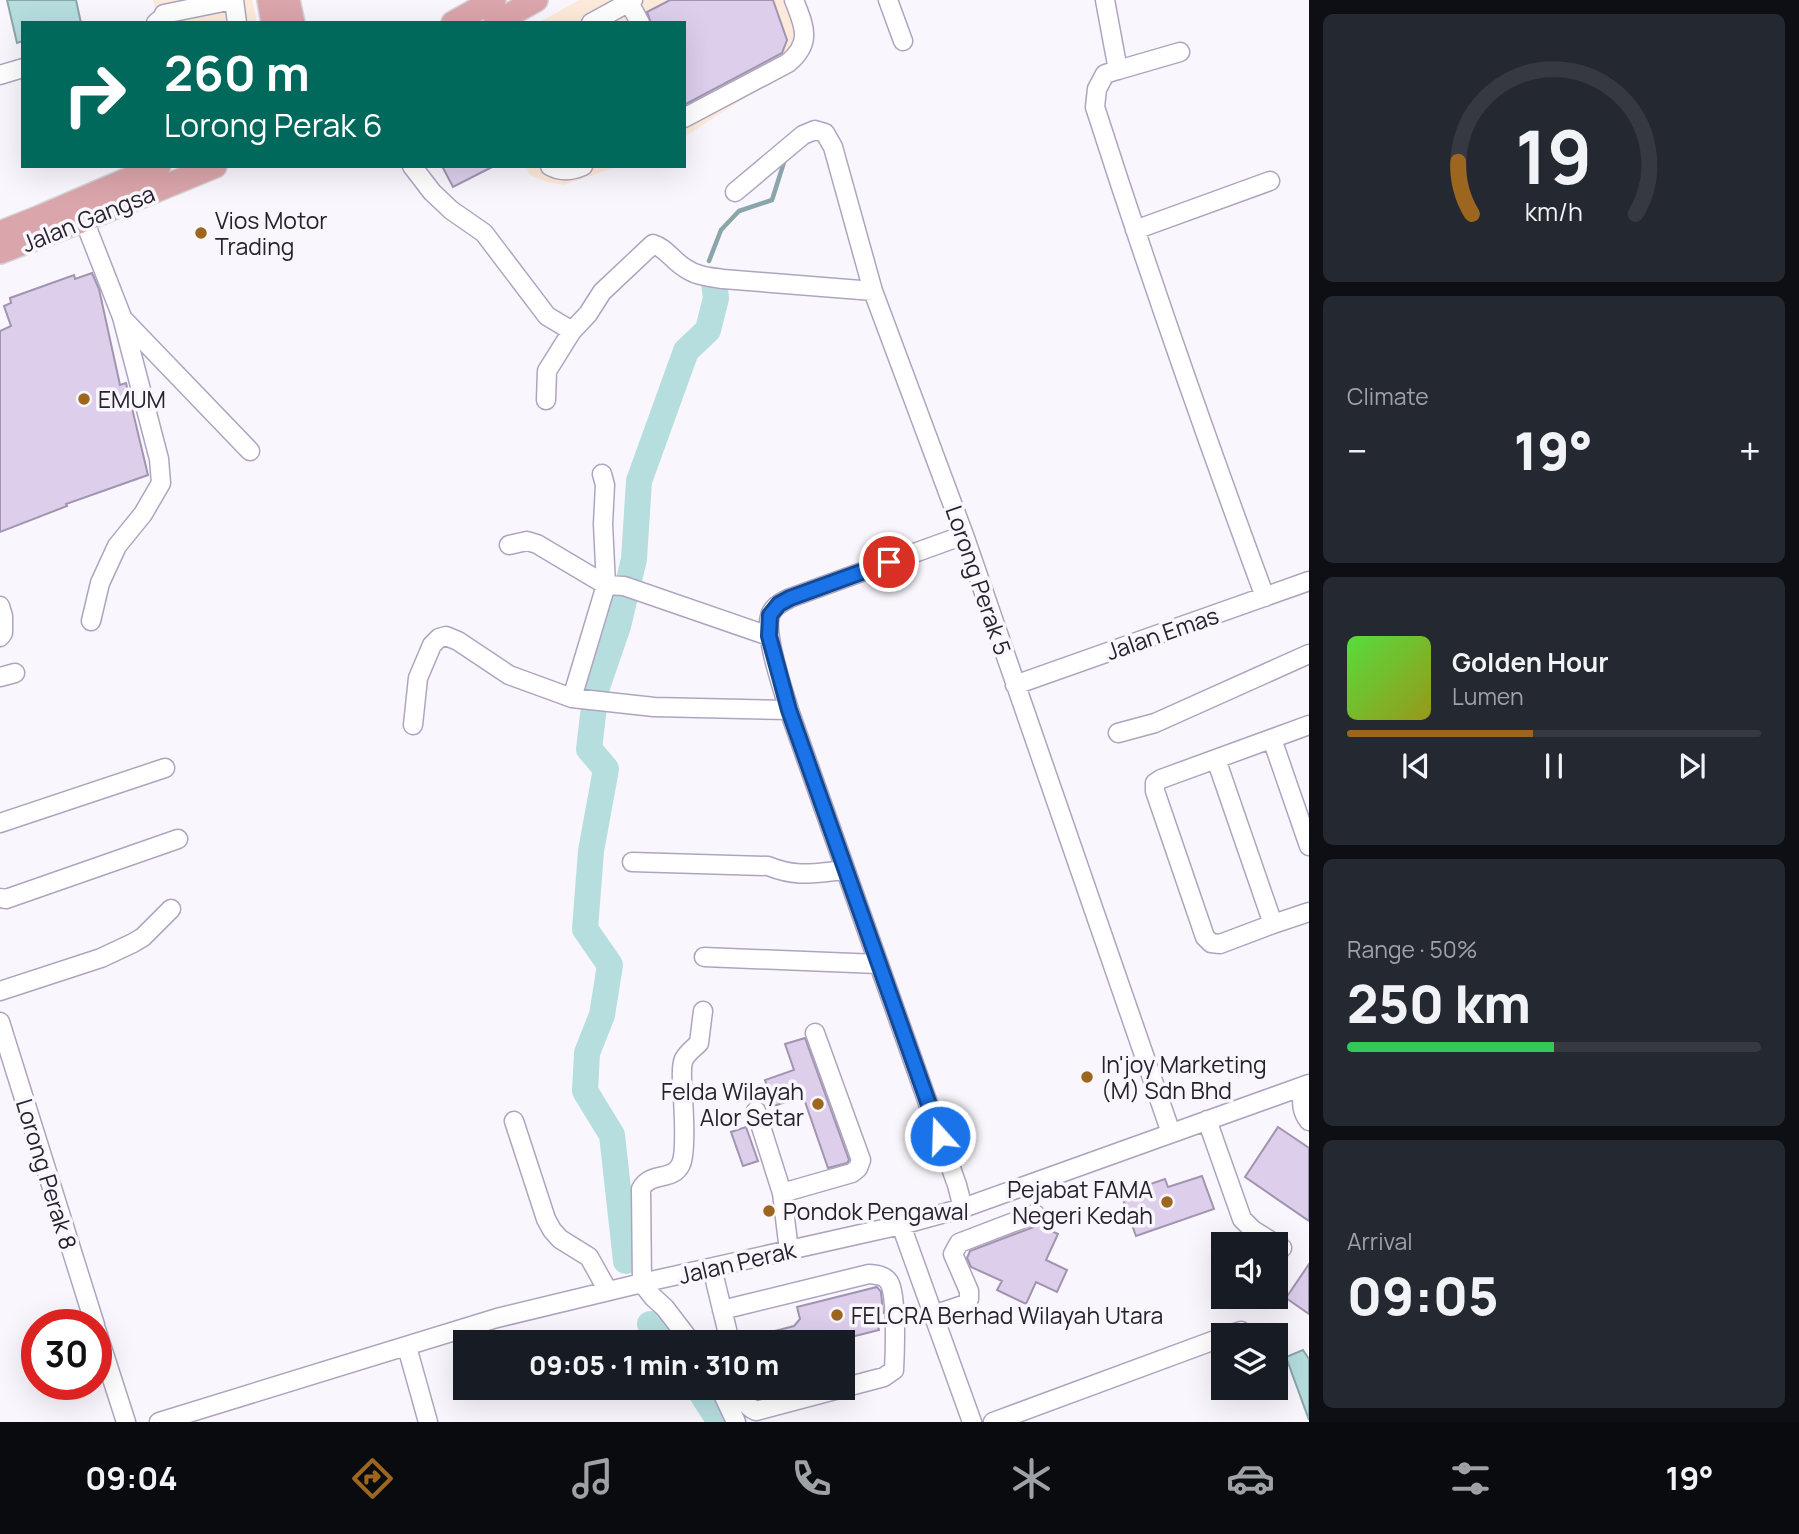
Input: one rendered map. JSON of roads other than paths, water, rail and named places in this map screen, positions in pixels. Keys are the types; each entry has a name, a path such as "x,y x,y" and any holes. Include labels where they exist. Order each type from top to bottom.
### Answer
{"main road":[{"path":"269,0 274,21"},
{"path":"288,0 293,21"},
{"path":"457,21 494,0"},
{"path":"499,21 536,0"},
{"name":"Jalan Gangsa","path":"0,233 154,168"},
{"name":"Jalan Gangsa","path":"0,252 210,168"}],"street":[{"path":"160,12 193,15 234,0 237,21"},
{"path":"686,113 788,63 797,56 805,37 794,0"},
{"path":"888,0 903,41"},
{"path":"1105,0 1118,70"},
{"path":"595,21 631,1 639,21"},
{"path":"1180,52 1105,74 1097,89 1095,107 1198,416 1265,597"},
{"path":"0,75 21,69"},
{"name":"Lorong Perak 5","path":"735,192 803,135 815,130 825,133 833,146 873,291 964,535 1171,1133"},
{"path":"414,168 432,192 451,210 484,233 547,316 572,331"},
{"path":"553,168 565,171 576,168"},
{"path":"1135,230 1270,181"},
{"path":"84,220 122,317 159,458 161,482 143,514 117,546 100,583 91,621"},
{"path":"546,400 547,371 572,331 588,314 602,292 653,244 660,246 686,269 700,276 873,291"},
{"path":"122,317 250,451"},
{"path":"572,698 623,588 603,524 605,485 602,474"},
{"path":"963,1208 789,710 769,636 770,615 779,604 790,598 964,535"},
{"path":"509,545 527,541 537,544 623,588 769,636"},
{"name":"Jalan Emas","path":"1015,685 1309,581"},
{"path":"0,606 3,616 3,633 0,637"},
{"path":"413,725 418,678 432,645 439,638 446,636 458,641 509,676 572,698 654,707 789,710"},
{"path":"1118,733 1155,723 1309,654"},
{"path":"1309,725 1155,783 1205,937 1211,943 1220,944 1309,912"},
{"path":"1272,739 1309,846"},
{"path":"1216,759 1273,924"},
{"path":"0,823 165,768"},
{"path":"0,898 6,899 178,839"},
{"path":"632,862 768,866 799,874 845,870"},
{"path":"0,991 101,958 133,943 143,937 171,909"},
{"path":"704,957 878,964"},
{"path":"682,1330 642,1283 641,1189 649,1179 675,1172 681,1164 684,1146 682,1065 689,1051 699,1043 703,1012"},
{"name":"Lorong Perak 8","path":"0,1022 89,1309"},
{"path":"782,1193 852,1174 861,1160 815,1033"},
{"path":"1306,1085 1301,1106 1309,1121"},
{"name":"Jalan Perak","path":"159,1422 193,1417 497,1318 901,1225 963,1208 1306,1085"},
{"path":"756,1111 782,1193 789,1251"},
{"path":"1207,1120 1242,1219 1256,1232"},
{"path":"514,1121 552,1230 589,1257 608,1291"},
{"path":"933,1315 966,1304 969,1299 969,1291 953,1254 959,1243 1035,1214"},
{"path":"901,1225 972,1422"},
{"path":"712,1268 727,1330"},
{"path":"722,1310 869,1274 882,1276 889,1282 893,1296 894,1370 884,1377 855,1385"},
{"path":"993,1422 1211,1341"},
{"path":"407,1347 428,1422"},
{"name":"Lorong Perak 8","path":"112,1379 126,1422"},
{"path":"726,1400 736,1422"},
{"path":"744,1400 748,1407 756,1411 797,1400"}],"water":[{"path":"7,0 76,0 81,21 21,21 21,42 17,43"},
{"path":"1303,1350 1309,1359 1309,1420 1288,1362 1288,1356"}],"waterway":[{"path":"709,261 721,230 739,211 772,200 785,159"},
{"path":"626,1261 612,1135 585,1091 587,1053 602,1015 610,965 585,929 591,851 606,769 589,749 596,690 618,626 634,559 639,481 686,351 708,330 716,298 714,283"},
{"path":"650,1324 655,1330"},
{"path":"706,1400 720,1422"}],"place":[{"name":"Vios Motor Trading","path":"201,233"},
{"name":"EMUM","path":"84,399"},
{"name":"In'joy Marketing (M) Sdn Bhd","path":"1087,1077"},
{"name":"Felda Wilayah Alor Setar","path":"818,1104"},
{"name":"Pejabat FAMA Negeri Kedah","path":"1167,1202"},
{"name":"Pondok Pengawal","path":"769,1211"},
{"name":"FELCRA Berhad Wilayah Utara","path":"837,1315"}]}
